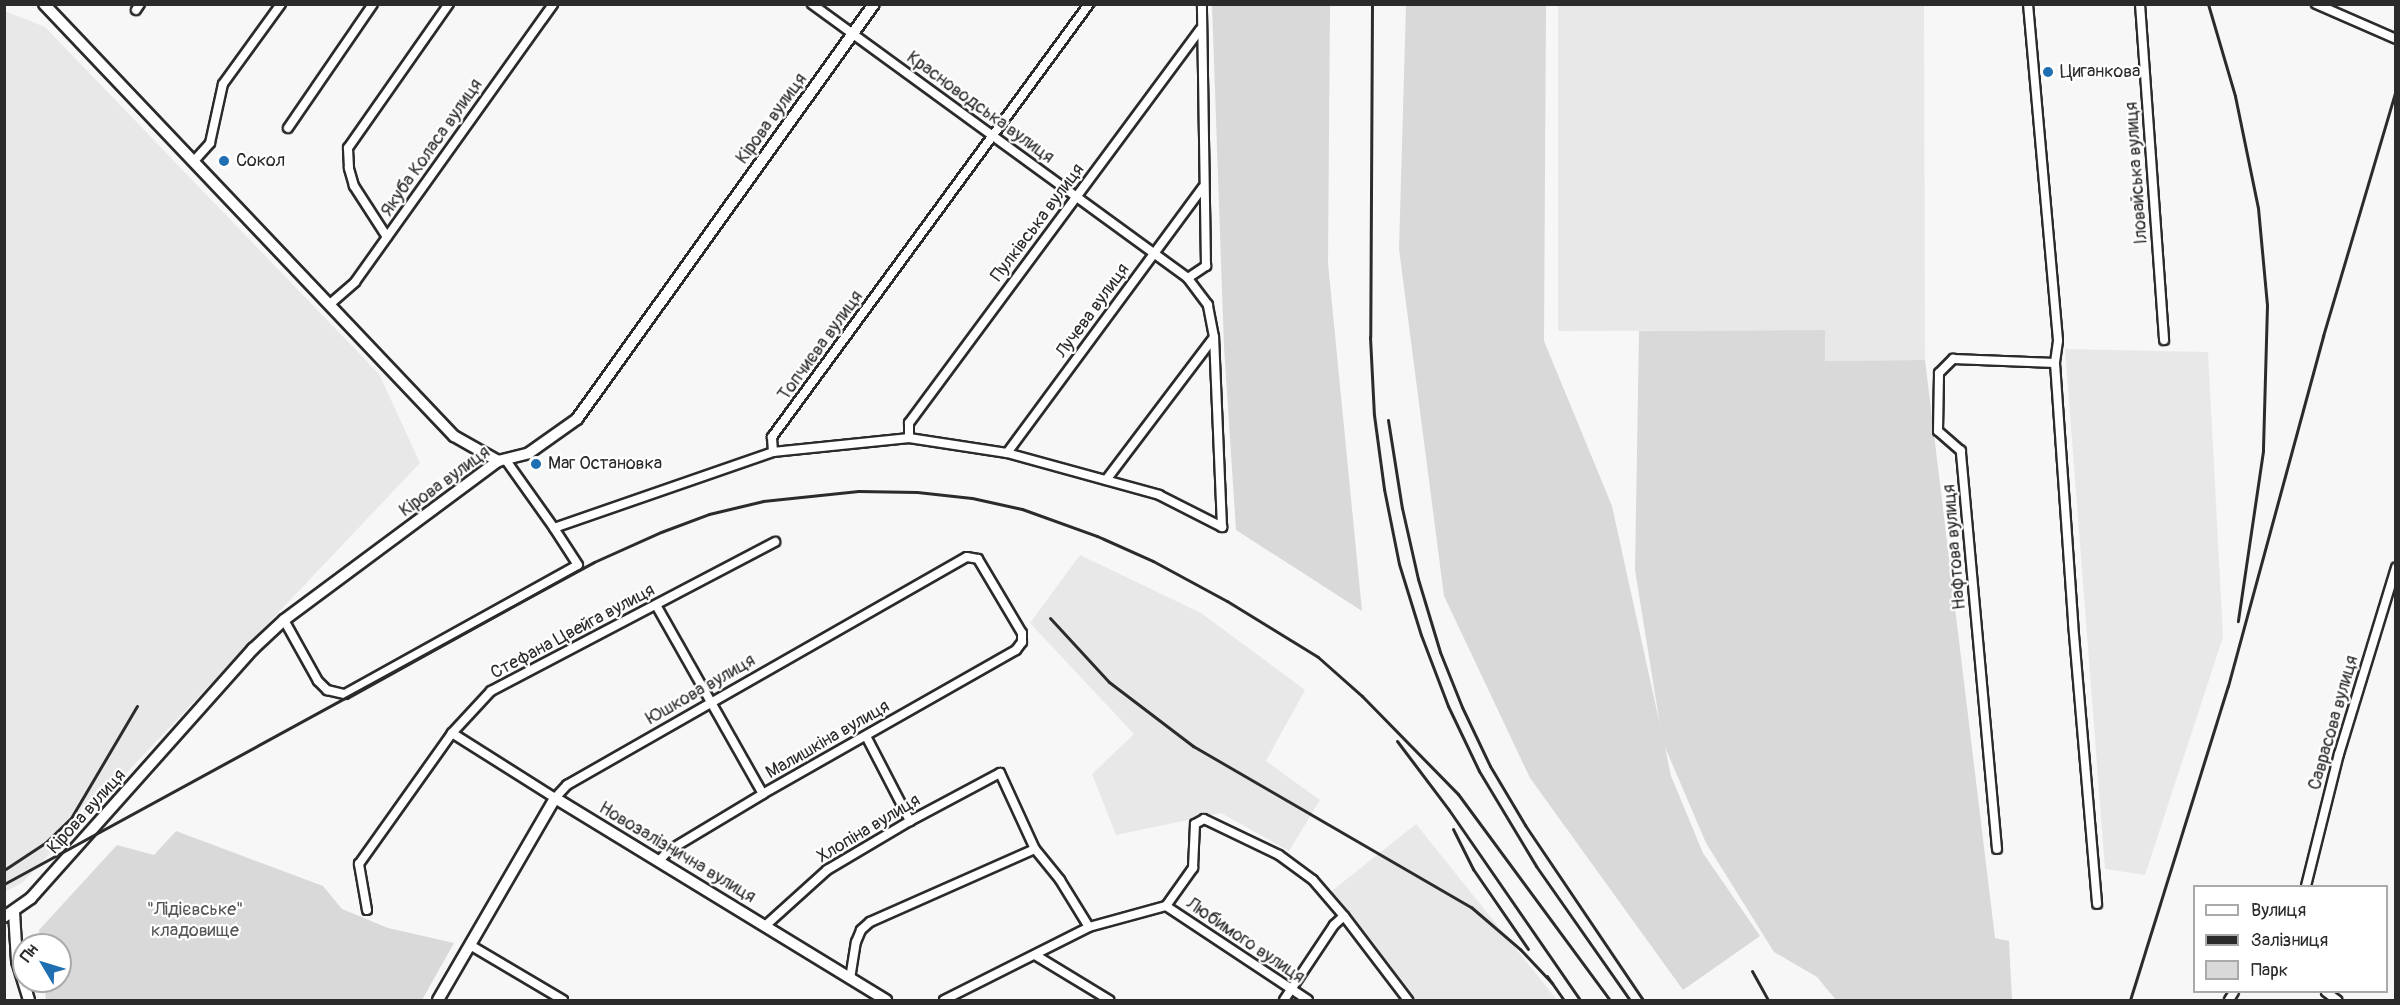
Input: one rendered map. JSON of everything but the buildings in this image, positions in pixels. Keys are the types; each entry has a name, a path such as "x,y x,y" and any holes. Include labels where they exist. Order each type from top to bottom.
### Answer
{"main road":[{"path":"44,4 454,436 502,460"},
{"name":"Кірова вулиця","path":"9,914 45,883 253,650 284,620 502,460 529,453 577,419 874,4"},
{"name":"Новозалізнична вулиця","path":"555,798 886,1000"},
{"name":"Юшкова вулиця","path":"438,1000 555,798"},
{"path":"9,914 17,961 29,1000"}],"street":[{"path":"194,161 210,143 224,84 281,4"},
{"path":"288,128 373,4"},
{"path":"387,237 354,186 349,168 348,148 449,4"},
{"name":"Якуба Коласа вулиця","path":"330,304 355,282 553,4"},
{"name":"Красноводська вулиця","path":"812,4 1188,278 1208,305 1214,338 1222,527 1159,495 1106,480"},
{"name":"Топчиєва вулиця","path":"773,452 772,437 1089,4"},
{"path":"1188,278 1206,266 1202,4"},
{"path":"2028,4 2058,342 2055,363 2073,623 2097,904"},
{"name":"Іловайська вулиця","path":"2140,4 2164,340"},
{"path":"2316,4 2396,39"},
{"name":"Пулківська вулиця","path":"909,438 909,423 1201,29"},
{"name":"Лучева вулиця","path":"1007,453 1203,187"},
{"path":"554,528 773,452 909,438 1007,453 1106,480 1214,338"},
{"name":"Нафтова вулиця","path":"1997,849 1961,451 1938,431 1939,372 1953,359 2055,363"},
{"path":"284,620 318,681 327,690 345,694 578,565 554,528 502,460"},
{"name":"Стефана Цвейга вулиця","path":"367,910 359,864 452,733 491,691 775,542"},
{"name":"Юшкова вулиця","path":"555,798 567,785 972,556 981,562 1022,633 1022,642 1016,650"},
{"name":"Саврасова вулиця","path":"2306,885 2339,754 2396,568"},
{"path":"656,605 764,794"},
{"name":"Малишкіна вулиця","path":"659,861 668,851 764,794 1016,650"},
{"name":"Новозалізнична вулиця","path":"452,733 555,798"},
{"path":"866,736 910,821"},
{"name":"Хлопіна вулиця","path":"765,926 827,870 910,821 1000,773 1035,849"},
{"path":"944,1000 1089,927 1166,906 1193,868 1195,824 1204,819 1279,855 1313,880 1344,915 1408,1000"},
{"path":"850,979 856,942 861,930 870,922 1035,849 1060,880 1089,927"},
{"name":"Любимого вулиця","path":"1166,906 1308,1000"},
{"path":"1284,1000 1334,925 1344,915"},
{"path":"470,945 563,1000"},
{"path":"1035,955 1109,1000"}],"shaded area":[{"path":"1558,5 1924,5 1925,360 1825,361 1824,330 1558,331"},
{"path":"5,11 45,27 379,374 420,463 23,882 5,892"},
{"path":"2065,349 2208,352 2223,637 2145,875 2105,869"},
{"path":"1080,555 1201,613 1305,690 1266,761 1320,800 1289,851 1221,813 1116,835 1092,774 1134,734 1030,623"},
{"path":"1416,824 1557,1000 1413,1000 1328,894"}],"green space":[{"path":"1212,5 1330,5 1328,263 1362,611 1236,530 1224,347"},
{"path":"1406,5 1546,5 1544,341 1612,506 1660,725 1635,570 1639,331 1825,330 1825,361 1925,360 1995,938 2009,941 2012,1000 1836,1000 1817,977 1774,952 1706,843 1665,747 1671,776 1703,853 1760,936 1683,990 1530,778 1444,596 1399,249"},
{"name":"\"Лідієвське\" кладовище","path":"176,831 323,886 342,909 388,928 454,943 422,1000 46,1000 45,993 72,993 72,933 39,933 39,930 117,845 154,855"}],"railway":[{"path":"1372,4 1370,337 1374,415 1384,489 1399,564 1421,635 1448,706 1479,771 1536,866 1630,1000"},
{"path":"2208,4 2235,96 2258,208 2267,305 2263,451 2238,621"},
{"path":"2130,1000 2228,686 2323,336 2396,89"},
{"path":"1388,420 1402,508 1418,579 1440,652 1462,707 1490,766 1525,825 1643,1000"},
{"path":"4,884 594,562 661,532 709,514 763,501 858,491 917,492 972,498 1022,509 1097,536 1153,561 1227,601 1318,657 1362,696 1458,794 1610,1000"},
{"path":"1050,618 1109,682 1193,746 1471,907 1520,949 1552,983"},
{"path":"4,870 45,843 71,818 137,706"},
{"path":"1397,741 1449,810 1580,1000"},
{"path":"1453,829 1473,869 1528,949"},
{"path":"1752,971 1768,1000"},
{"path":"1547,976 1564,1000"}],"place":[{"name":"Циганкова","path":"2048,72"},
{"name":"Сокол","path":"224,161"},
{"name":"Маг Остановка","path":"536,464"}]}
